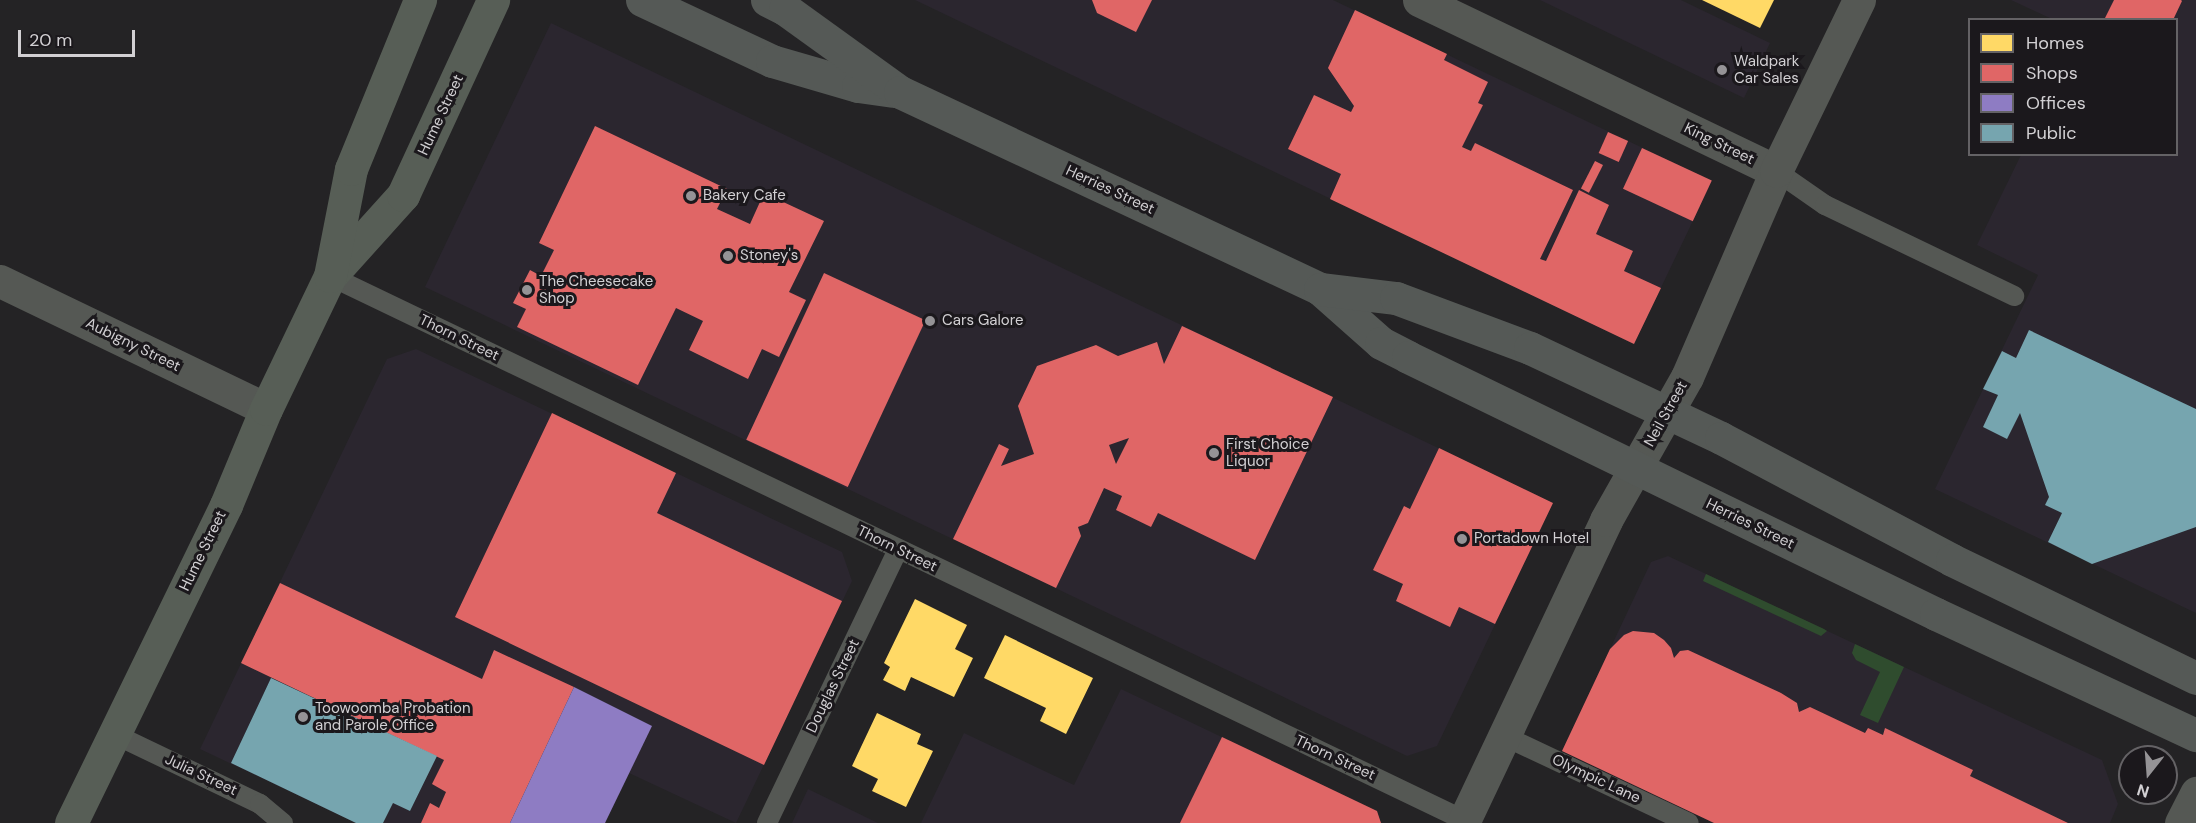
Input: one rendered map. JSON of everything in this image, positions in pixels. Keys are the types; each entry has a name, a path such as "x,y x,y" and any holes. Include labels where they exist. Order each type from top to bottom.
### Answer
{"highway":[{"name":"Hume Street","path":"71,823 226,505 266,409 330,276 351,169 420,0"},
{"name":"Hume Street","path":"330,276 403,195 493,0"}],"main road":[{"name":"Herries Street","path":"642,0 772,61 858,86 900,92"},
{"name":"Herries Street","path":"767,0 785,9 900,92 1320,289 1381,343 1635,469 2196,735"},
{"name":"Herries Street","path":"1320,289 1396,298 1530,348 1771,463 1952,560 2196,678"}],"street":[{"name":"King Street","path":"1419,0 1776,171"},
{"name":"Neil Street","path":"1463,821 1606,520 1687,377 1776,171 1859,0"},
{"name":"Aubigny Street","path":"0,281 266,409"},
{"path":"2181,823 2196,793"}],"lane":[{"name":"King Street","path":"1776,171 1825,205 2014,296"},
{"name":"Thorn Street","path":"330,276 1463,821"},
{"name":"Douglas Street","path":"767,823 898,550"},
{"name":"Julia Street","path":"114,734 260,804 283,823"},
{"name":"Olympic Lane","path":"1504,736 1689,823"}],"shaded area":[{"path":"915,0 1333,0 1712,181 1634,344"},
{"name":"Waldpark Car Sales","path":"1540,0 1681,0 1770,43 1744,98"},
{"path":"2011,0 2196,0 2196,613 1935,489 2038,275 1977,245 2021,156 2178,156 2178,18 2050,18"},
{"path":"551,23 1553,503 1437,746 1407,756 425,287"},
{"path":"416,349 842,552 852,581 736,823 629,773 605,823 356,823 200,749 387,359"},
{"path":"1668,556 2102,760 2118,804 2110,823 1714,823 1562,751 1651,562"},
{"path":"1121,689 1377,811 1381,823 921,823 964,733 1074,785"},
{"path":"808,789 878,823 792,823"}],"green space":[{"path":"1706,574 1827,631 1821,636 1703,581"},
{"path":"1855,644 1904,667 1878,723 1860,715 1880,672 1856,660 1852,653"}],"building: Homes":[{"path":"1702,0 1774,0 1760,28"},
{"path":"915,599 967,625 955,649 973,658 954,697 911,677 905,691 883,680 890,667 884,663"},
{"path":"1005,635 1093,678 1066,734 1040,721 1046,708 984,678"},
{"path":"877,713 921,734 917,744 933,751 906,807 872,791 878,779 852,766"}],"building: Shops":[{"path":"1092,0 1152,0 1136,32 1097,13"},
{"path":"2114,0 2182,1 2174,18 2105,18"},
{"path":"1355,10 1447,54 1444,60 1488,82 1478,103 1483,105 1462,147 1471,151 1475,143 1573,190 1540,259 1546,261 1579,190 1609,205 1596,234 1633,251 1624,271 1661,288 1634,344 1330,199 1341,174 1288,149 1314,95 1351,112 1354,106 1328,68"},
{"path":"595,126 727,189 717,209 750,224 764,193 824,221 789,292 806,300 779,357 762,349 748,379 689,350 703,321 676,308 638,385 517,327 526,309 513,303 530,270 541,276 554,250 539,243"},
{"path":"1608,132 1628,141 1619,162 1599,153"},
{"path":"1642,148 1712,181 1693,221 1623,189"},
{"path":"1595,161 1603,165 1589,193 1581,189"},
{"path":"824,273 926,320 848,487 746,440"},
{"path":"1182,326 1333,397 1255,560 1158,513 1151,527 1116,510 1122,496 1104,488 1088,523 1078,527 1081,536 1056,588 953,539 999,444 1009,449 1001,466 1034,454 1018,406 1037,366 1096,345 1118,356 1157,342 1164,364","holes":["1129,438 1116,464 1109,445"]},
{"path":"552,413 676,473 657,513 842,601 764,765 455,617"},
{"name":"Portadown Hotel","path":"1439,448 1553,503 1495,624 1459,607 1450,627 1396,601 1403,584 1373,570 1404,506 1410,509"},
{"path":"280,583 482,679 494,650 574,687 510,823 421,823 430,803 439,808 446,792 432,784 444,760 241,663"},
{"path":"1633,631 1654,633 1671,648 1674,658 1680,651 1688,650 1781,693 1797,703 1799,712 1810,707 1865,733 1868,728 1883,735 1885,728 1973,770 1970,776 2068,823 1714,823 1562,751 1610,649 1624,635"},
{"path":"1222,737 1377,811 1381,823 1180,823"}],"building: Offices":[{"path":"574,687 652,726 605,823 510,823"}],"building: Public":[{"path":"2029,330 2196,409 2196,527 2092,564 2048,542 2062,513 2045,505 2049,497 2020,413 2007,439 1983,427 1998,395 1983,389 2002,351 2016,358"},
{"name":"Toowoomba Probation and Parole Office","path":"271,678 437,756 410,811 393,803 383,823 356,823 231,763"}],"place":[{"name":"Waldpark Car Sales","path":"1722,70"},
{"name":"Bakery Cafe","path":"691,196"},
{"name":"Stoney's","path":"728,256"},
{"name":"The Cheesecake Shop","path":"527,290"},
{"name":"Cars Galore","path":"930,321"},
{"name":"First Choice Liquor","path":"1214,453"},
{"name":"Portadown Hotel","path":"1462,539"},
{"name":"Toowoomba Probation and Parole Office","path":"303,717"}]}
